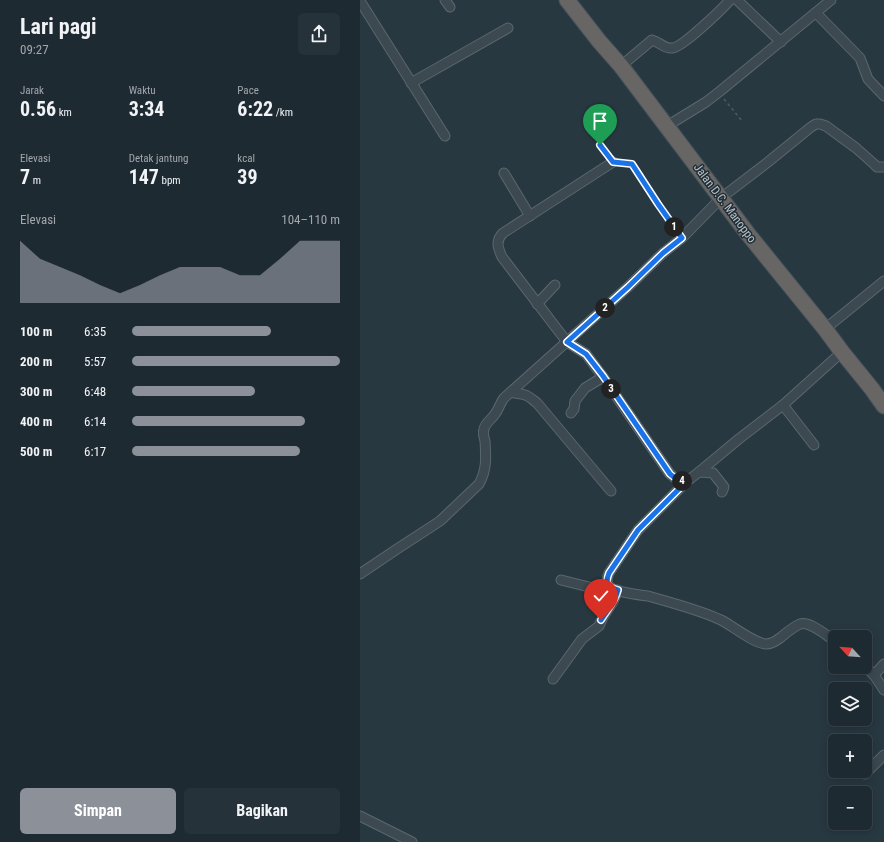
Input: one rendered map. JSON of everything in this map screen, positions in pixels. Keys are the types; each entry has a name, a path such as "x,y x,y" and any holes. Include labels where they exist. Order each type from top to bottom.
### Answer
{"highway":[{"name":"Jalan D.C. Manoppo","path":"567,0 621,66 748,234 825,329 884,406"}],"street":[{"path":"621,66 652,40 666,48 675,48 700,29 730,0"},
{"path":"737,0 781,42"},
{"path":"667,126 706,102 831,0"},
{"path":"360,1 445,136"},
{"path":"816,13 860,58 868,79 884,96"},
{"path":"411,83 508,28"},
{"path":"360,574 440,521 479,484 485,472 484,429 496,413 502,400 628,287 663,253 682,238 721,198 768,162 806,130 816,124 820,124 832,130 856,148 877,167 884,167"},
{"path":"613,162 503,233 497,244 498,250 537,304 567,342 586,354 603,376 670,474 675,478 686,482"},
{"path":"504,173 530,216"},
{"path":"825,329 884,281"},
{"path":"537,304 555,285"},
{"path":"553,679 582,639 599,626 613,602 616,596 613,588 608,584 607,578 638,530 686,482 783,405 842,352"},
{"path":"571,413 574,409 575,401 585,388 603,376"},
{"path":"511,392 527,395 537,403 611,491"},
{"path":"783,405 814,445"},
{"path":"699,472 713,473 724,487 722,492"},
{"path":"561,580 597,589 613,588 698,611 721,620 752,639 766,644 777,641 801,624 808,624 828,636"},
{"path":"884,664 874,675 884,690"},
{"path":"872,767 884,755"},
{"path":"360,816 412,842"}],"path":[{"path":"719,92 742,121"},
{"path":"600,145 613,162 632,164 682,238"}],"route":[{"path":"600,145 613,162 632,164 682,238 663,253 567,342 586,354 603,376 670,474 675,478 686,482 638,530 609,573 607,578 609,586 618,590 613,602 601,620"}]}
